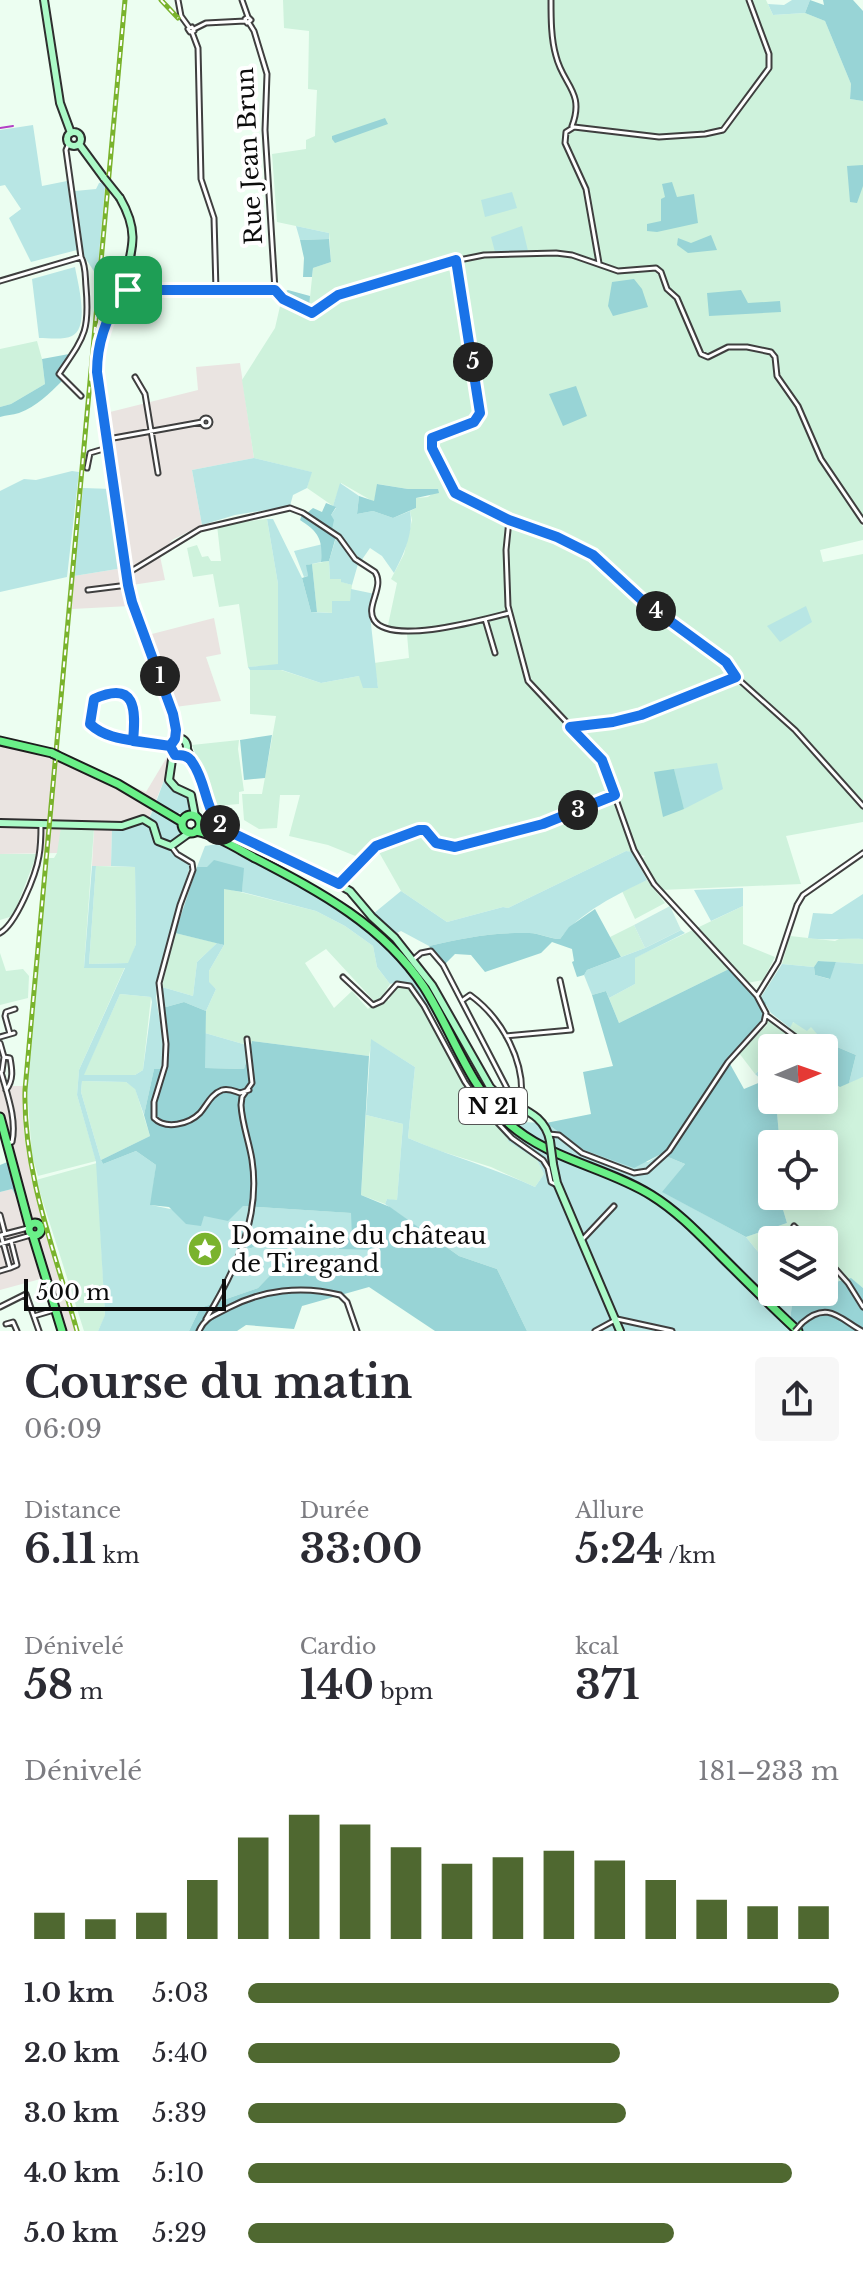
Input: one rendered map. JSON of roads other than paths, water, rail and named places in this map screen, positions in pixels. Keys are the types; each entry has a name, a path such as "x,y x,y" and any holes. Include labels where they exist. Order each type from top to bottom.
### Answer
{"main road":[{"path":"45,0 62,113 71,133"},
{"path":"71,133 69,143 74,146 79,144"},
{"path":"0,823 122,826 143,819 153,825 158,841 171,846 181,840 190,823 194,805 191,795 176,788 169,780 178,748 176,730 128,585 97,372 103,330 120,295 128,290 124,282 134,242 131,222 120,198 79,144 79,135 71,133"},
{"path":"120,295 115,286 124,282"},
{"name":"N 21","path":"0,741 55,755 118,784 332,900 369,926 402,958 423,985 475,1082 506,1120 524,1136 564,1159 632,1185 662,1202 798,1328"},
{"path":"178,748 192,761 211,812 224,829 339,884 357,898 414,959 490,1087 502,1099 533,1113 543,1122 550,1138 557,1183 620,1331"},
{"path":"0,1117 62,1331"}],"street":[{"path":"178,0 181,16 192,29 198,48 201,179 214,218 216,290"},
{"name":"Rue Jean Brun","path":"242,0 267,74 265,130 275,290"},
{"path":"551,0 556,58 570,82 577,104 565,143 586,189 599,263"},
{"path":"572,127 659,137 723,130 769,68 769,54 749,0"},
{"path":"192,29 206,23 248,20"},
{"path":"69,143 66,150 81,257 85,265 89,314 85,331 59,374 81,396"},
{"path":"128,290 275,290 283,299 312,313 338,295 456,260 492,254 541,252 572,255 618,271 656,268 661,272 667,289 677,298 701,354 705,356 728,347 771,352 775,357 777,376 798,406 821,459 863,521"},
{"path":"0,281 81,257"},
{"path":"456,260 480,413 474,422 435,435 431,442 455,493 509,520 557,537 593,555 644,602 726,662 736,677 795,730 863,806"},
{"path":"135,377 145,394 158,473"},
{"path":"108,439 202,422"},
{"path":"87,468 90,453 109,447"},
{"path":"127,573 200,529 290,508 339,537 355,559 375,572 379,583 372,613 373,619 383,627 407,631 448,627 509,613"},
{"path":"509,520 506,550 509,613 528,681 602,760 634,850 654,884 757,996 766,1015 792,1034"},
{"path":"88,590 128,585"},
{"path":"485,619 495,653"},
{"path":"570,727 641,715 736,677"},
{"path":"133,741 136,713 132,702 126,696 114,693 94,699 90,724 93,728 115,738 133,741 178,748"},
{"path":"339,884 376,846 419,830 425,830 436,843 455,847 543,824 615,795"},
{"path":"0,933 13,920 33,875 39,856 41,824"},
{"path":"171,846 177,854 192,863 193,870 159,983 166,1055 163,1077 154,1102 154,1118 165,1124 182,1123 200,1113 223,1090 240,1093 249,1090"},
{"path":"757,996 778,962 803,895 863,853"},
{"path":"414,959 421,953 431,951 443,965 513,1100 521,1102 514,1053 506,1036 479,1001 470,995 462,1001"},
{"path":"343,977 373,1005 382,1001 397,984 410,986 481,1105 512,1138 543,1160 551,1182 557,1183"},
{"path":"506,1036 571,1030 560,980"},
{"path":"0,1027 1,1037 12,1033 5,1016 6,1012 15,1009"},
{"path":"550,1138 559,1135 582,1153 634,1173 647,1171 669,1151 728,1062 758,1031 766,1015"},
{"path":"199,1331 226,1284 246,1240 253,1198 253,1162 241,1105 252,1075 247,1039"},
{"path":"0,1043 4,1057 1,1072 14,1135 12,1142 8,1143"},
{"path":"4,1057 10,1058 12,1069 10,1085 6,1090"},
{"path":"582,1240 614,1206"},
{"path":"0,1215 1,1244 10,1268"},
{"path":"2,1235 32,1230"},
{"path":"1,1244 32,1230"},
{"path":"0,1271 17,1265 11,1241"},
{"path":"838,1272 863,1307"},
{"path":"206,1319 253,1295 269,1292 334,1293 344,1297 357,1331"},
{"path":"0,1307 26,1294 39,1331"},
{"path":"34,1316 56,1309"},
{"path":"798,1328 811,1316 827,1312 844,1317 862,1331"},
{"path":"595,1331 615,1319 672,1331"},
{"path":"6,1324 13,1322 17,1331"}],"waterway":[{"path":"0,128 13,126"}],"railway":[{"path":"77,1331 35,1182 29,1152 25,1090 125,0"},
{"path":"161,0 178,18"}],"place":[{"name":"Domaine du château de Tiregand","path":"205,1249"}]}
